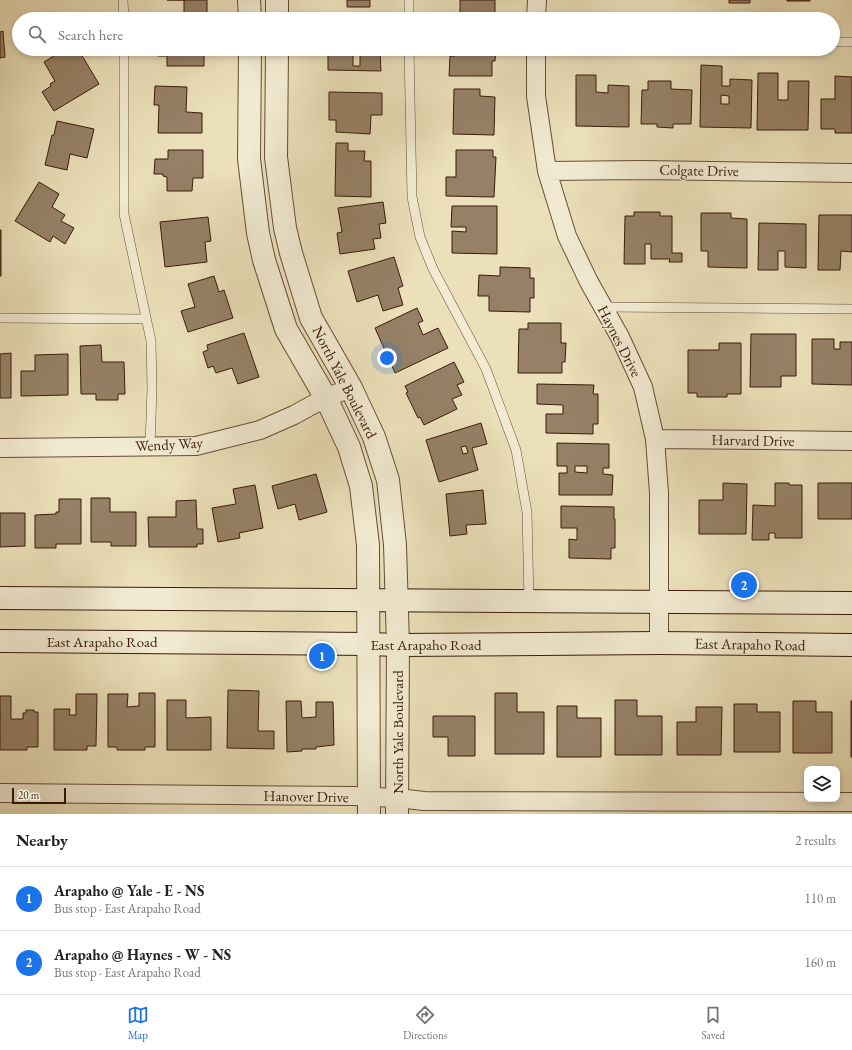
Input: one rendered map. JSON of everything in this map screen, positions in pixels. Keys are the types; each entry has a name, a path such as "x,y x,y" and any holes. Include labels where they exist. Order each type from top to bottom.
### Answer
{"main road":[{"path":"249,0 250,12"},
{"path":"277,0 277,12"},
{"name":"North Yale Boulevard","path":"250,56 249,158 258,233 264,260 286,329 325,398 349,447 361,486 368,545 369,805"},
{"name":"North Yale Boulevard","path":"277,56 276,157 285,228 291,253 311,318 351,388 374,437 388,480 395,545 398,645 397,806"},
{"path":"0,598 852,603"},
{"name":"East Arapaho Road","path":"0,641 398,645 659,643 852,645"}],"street":[{"path":"536,12 537,0"},
{"name":"Haynes Drive","path":"536,56 536,96 547,170 567,236 620,338 643,387 655,439 659,493 659,643"},
{"name":"Colgate Drive","path":"547,170 852,173"},
{"name":"Wendy Way","path":"0,448 196,446 260,430 294,415 325,398 351,388"},
{"name":"Harvard Drive","path":"655,439 852,441"},
{"name":"Hanover Drive","path":"0,793 397,806 424,801 852,802"}],"lane":[{"path":"123,0 124,12"},
{"path":"409,0 409,12"},
{"path":"840,42 852,42"},
{"path":"124,56 124,214 151,341 152,388 150,446"},
{"path":"409,56 412,198 420,237 433,269 486,369 516,450 527,512 529,601"},
{"path":"603,307 852,309"},
{"path":"0,318 146,319"}],"building":[{"path":"184,0 207,0 207,12 184,12"},
{"path":"347,0 370,0 370,7 347,7"},
{"path":"460,0 495,0 495,12 460,12"},
{"path":"729,0 750,0 750,3 729,3"},
{"path":"810,0 810,1 787,1"},
{"path":"3,31 5,57 0,58 0,32"},
{"path":"54,56 82,56 99,84 54,111 42,92 51,86 50,84 55,81 44,62"},
{"path":"167,56 204,56 204,66 167,66"},
{"path":"328,56 353,56 353,66 360,66 360,56 380,56 381,71 328,70"},
{"path":"450,56 495,56 495,61 492,61 492,76 449,76"},
{"path":"701,65 722,66 722,86 730,86 730,79 752,80 751,128 700,127","holes":["721,95 729,96 729,104 721,104"]},
{"path":"758,73 778,73 778,100 788,100 788,81 809,81 808,130 757,130"},
{"path":"576,75 596,75 596,92 608,93 608,85 629,86 629,127 576,126"},
{"path":"835,76 852,77 852,133 835,133 835,129 821,129 821,99 835,99"},
{"path":"648,81 671,81 671,89 692,90 691,124 673,124 673,128 657,127 657,124 641,124 642,90 648,90"},
{"path":"155,86 187,87 186,112 202,113 202,133 158,133 159,105 154,105"},
{"path":"454,89 480,89 480,96 495,97 494,135 453,134"},
{"path":"329,92 382,93 382,115 371,115 370,134 336,132 336,120 329,120"},
{"path":"57,121 94,129 87,158 70,154 67,170 45,165"},
{"path":"336,143 348,143 348,151 365,151 364,161 371,161 371,197 335,196"},
{"path":"168,150 203,150 203,178 193,178 192,191 167,191 167,177 163,176 163,174 154,174 155,159 168,159"},
{"path":"456,150 493,150 493,157 496,157 494,197 446,196 446,177 456,177"},
{"path":"39,182 59,194 52,207 65,215 61,221 74,228 65,244 53,236 50,242 15,221"},
{"path":"383,202 386,223 379,224 381,238 373,239 375,249 340,254 337,233 342,232 338,208"},
{"path":"452,206 497,206 497,254 452,253 452,231 466,232 466,227 451,227"},
{"path":"634,212 660,212 660,216 672,216 672,253 682,253 682,262 669,262 670,259 651,259 651,244 645,244 645,264 624,264 625,216 634,216"},
{"path":"701,213 731,213 731,218 747,219 747,268 708,267 708,251 701,251"},
{"path":"819,215 852,215 852,252 841,251 840,270 818,270"},
{"path":"208,217 211,241 205,242 207,262 165,267 160,222"},
{"path":"759,223 806,224 806,268 785,267 785,251 778,251 778,270 758,270"},
{"path":"1,230 1,276 0,276"},
{"path":"394,257 403,286 398,288 403,305 383,311 378,295 357,302 348,271"},
{"path":"500,267 530,268 530,278 534,278 534,298 530,298 530,312 489,311 489,296 478,296 479,275 500,276"},
{"path":"214,276 219,292 224,290 233,318 188,332 181,311 195,307 188,284"},
{"path":"417,308 423,321 418,323 423,335 438,328 448,348 395,373 375,328"},
{"path":"528,323 561,323 561,343 566,343 565,362 562,362 562,373 518,373 519,329 528,329"},
{"path":"244,333 259,377 238,384 232,368 216,373 213,366 208,368 203,352 208,350 207,345"},
{"path":"751,334 796,334 796,376 781,376 781,387 750,387"},
{"path":"812,339 834,339 834,349 840,349 840,342 852,342 852,385 812,384"},
{"path":"719,343 741,343 741,394 727,394 727,397 697,397 697,393 688,393 688,350 719,350"},
{"path":"101,345 102,362 124,362 125,394 118,394 118,400 96,400 96,394 81,394 80,346"},
{"path":"11,353 11,398 0,398 0,354"},
{"path":"68,354 68,395 21,396 21,371 35,371 35,355"},
{"path":"454,362 464,382 457,385 462,395 452,399 457,409 424,425 420,417 418,418 406,393 408,392 405,386"},
{"path":"537,384 594,385 593,394 598,394 598,424 593,424 593,434 546,433 546,414 563,414 563,405 537,404"},
{"path":"481,423 487,444 472,448 478,470 439,482 426,440","holes":["466,446 468,453 463,454 461,447"]},
{"path":"557,443 609,444 609,468 603,468 603,474 613,475 612,495 559,495 559,473 567,473 567,466 557,466","holes":["575,466 587,466 587,473 575,472"]},
{"path":"316,474 327,512 299,520 295,504 278,509 272,486"},
{"path":"723,483 747,484 746,534 699,534 699,500 723,500"},
{"path":"775,483 802,485 802,538 775,538 775,533 769,533 769,540 752,540 753,505 775,506"},
{"path":"818,483 852,483 852,519 818,519"},
{"path":"255,485 263,528 239,533 240,538 218,542 212,508 236,504 233,489"},
{"path":"483,490 486,524 466,525 467,534 450,536 446,494"},
{"path":"91,498 110,498 110,512 136,512 136,546 111,546 111,542 91,542"},
{"path":"59,499 81,499 81,544 56,544 56,548 35,548 35,515 56,514 56,512 59,512"},
{"path":"196,500 197,529 203,529 203,544 197,544 197,547 149,547 148,517 176,517 176,501"},
{"path":"561,506 614,507 615,548 611,548 611,559 569,558 569,539 577,540 577,528 561,528"},
{"path":"0,513 25,513 25,546 0,547"},
{"path":"228,690 259,691 258,731 274,731 274,749 227,748"},
{"path":"139,693 155,693 155,747 145,747 145,750 117,750 117,747 108,747 108,694 128,694 127,707 139,706"},
{"path":"495,693 517,693 517,712 544,712 544,754 495,754"},
{"path":"76,694 97,694 96,746 87,746 87,750 54,750 54,709 70,709 69,715 76,715"},
{"path":"0,696 11,696 11,719 23,719 23,713 26,713 26,710 34,710 34,712 38,712 38,747 27,747 27,750 0,750"},
{"path":"167,700 186,700 186,718 211,717 211,750 167,750"},
{"path":"615,700 637,700 637,716 662,716 662,755 615,755"},
{"path":"286,701 301,701 302,718 316,717 316,702 333,702 334,745 316,747 316,749 302,749 302,751 287,752"},
{"path":"793,701 816,701 816,712 832,712 832,753 793,753"},
{"path":"852,701 852,757 851,757"},
{"path":"734,704 757,704 757,712 780,712 780,752 734,752"},
{"path":"557,706 577,706 577,718 601,718 601,757 557,757"},
{"path":"696,707 722,707 721,755 677,755 677,722 696,722"},
{"path":"433,716 475,716 475,756 448,756 448,737 433,737"}],"place":[{"name":"Arapaho @ Haynes - W - NS","path":"744,585"},
{"name":"Arapaho @ Yale - E - NS","path":"322,656"}]}
